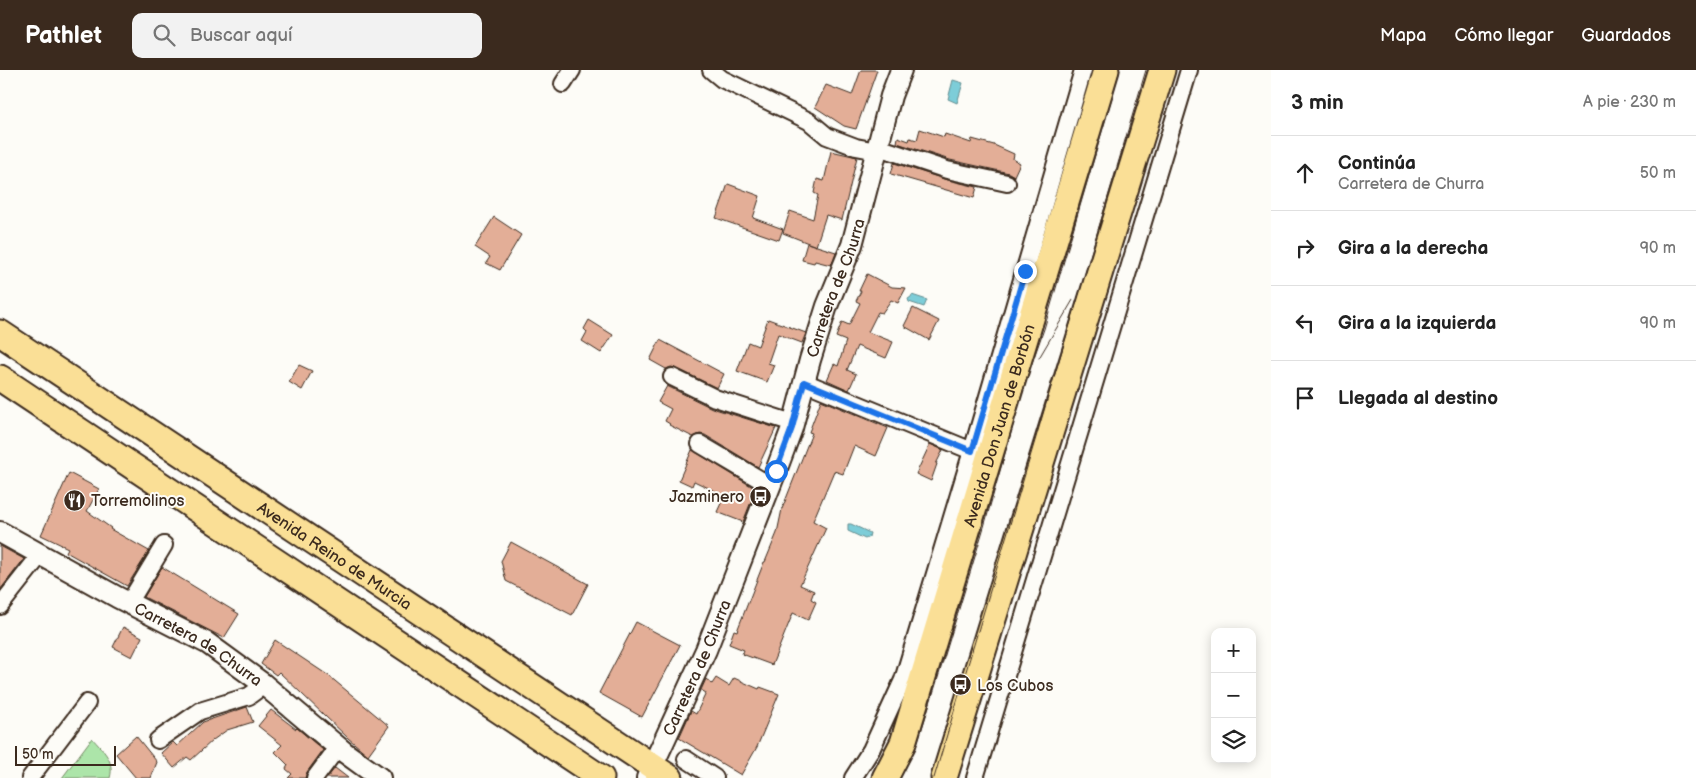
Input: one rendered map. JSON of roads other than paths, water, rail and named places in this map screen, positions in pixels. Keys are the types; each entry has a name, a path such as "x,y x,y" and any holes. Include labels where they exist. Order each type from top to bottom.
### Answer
{"main road":[{"name":"Avenida Don Juan de Borbón","path":"885,778 903,743 1106,70"},
{"path":"944,778 1162,70"},
{"name":"Avenida Reino de Murcia","path":"0,333 657,774"},
{"path":"0,378 601,778"}],"street":[{"path":"563,84 572,70"},
{"path":"711,70 722,79 809,121 827,136 856,147 877,149 948,170 1007,183"},
{"name":"Carretera de Churra","path":"657,774 771,486 793,423 827,306 852,245 891,96 901,70"},
{"path":"853,778 871,750 903,680 1083,70"},
{"path":"975,778 1189,70"},
{"path":"672,377 715,398 793,423"},
{"path":"804,382 972,451"},
{"path":"700,444 771,486"},
{"name":"Carretera de Churra","path":"0,532 129,603 207,643 264,685 338,747 380,778"},
{"path":"129,603 164,545"},
{"path":"0,606 41,554"},
{"path":"158,740 200,711 249,696 264,685"},
{"path":"30,778 87,703"},
{"path":"315,778 338,747"},
{"path":"686,758 715,778"}],"water":[{"path":"953,80 963,83 957,103 948,99"},
{"path":"912,295 927,300 924,307 909,302 908,299"},
{"path":"848,524 870,533 869,537 865,539 848,531"}],"tram line":[{"path":"900,778 916,747 937,681 1026,380 1044,329 1120,70"},
{"path":"934,778 1146,70"},
{"path":"1039,358 1073,300"}],"place":[{"name":"Jazminero","path":"760,496"},
{"name":"Torremolinos","path":"75,500"},
{"name":"Los Cubos","path":"961,685"}]}
